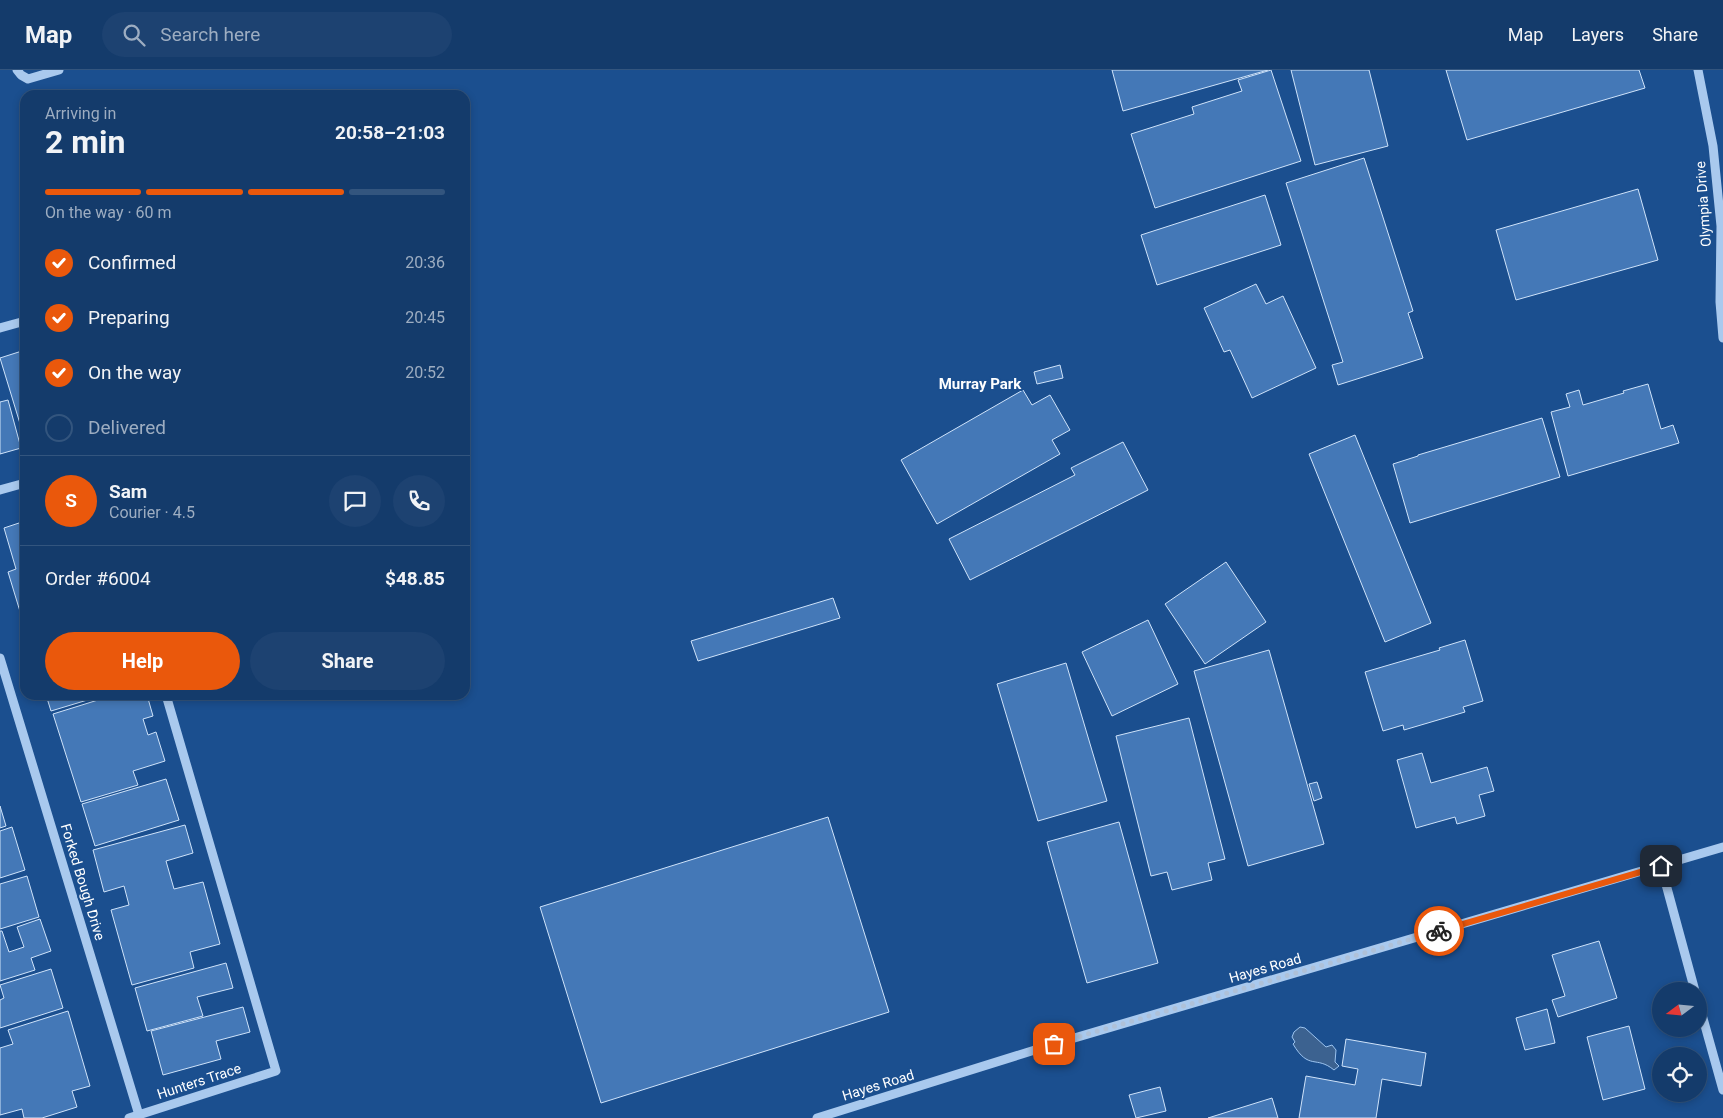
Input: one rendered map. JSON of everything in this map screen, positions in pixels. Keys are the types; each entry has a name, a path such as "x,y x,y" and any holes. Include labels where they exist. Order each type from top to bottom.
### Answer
{"street":[{"path":"17,70 28,79 59,70"},
{"name":"Olympia Drive","path":"1698,70 1714,146 1721,226 1720,302 1723,338"},
{"path":"0,328 20,322"},
{"path":"0,490 20,484"},
{"name":"Forked Bough Drive","path":"0,658 139,1115"},
{"name":"Hunters Trace","path":"130,1118 276,1071 167,700"},
{"name":"Hayes Road","path":"817,1118 1054,1044 1723,847"},
{"path":"1661,866 1693,982"},
{"path":"1708,1036 1723,1090"}],"water":[{"path":"1300,1027 1305,1028 1326,1047 1332,1045 1336,1050 1335,1062 1339,1066 1334,1070 1322,1063 1308,1060 1299,1052 1293,1044 1295,1042 1292,1037 1294,1032"}],"building":[{"path":"1112,70 1268,70 1123,111"},
{"path":"1271,70 1301,161 1155,208 1131,134 1194,114 1192,107 1242,91 1238,80"},
{"path":"1291,70 1369,70 1388,146 1315,165"},
{"path":"1446,70 1639,70 1645,88 1467,140"},
{"path":"1364,158 1413,311 1408,313 1423,358 1338,385 1332,365 1343,362 1286,183"},
{"path":"1638,189 1658,260 1516,300 1496,230"},
{"path":"1265,195 1281,245 1157,285 1141,235"},
{"path":"1256,284 1266,304 1283,296 1316,368 1252,398 1230,350 1224,352 1204,308"},
{"path":"20,352 20,424 0,358"},
{"path":"1060,365 1063,378 1037,384 1034,372"},
{"path":"1648,384 1661,429 1673,425 1679,443 1568,476 1551,412 1570,407 1566,394 1579,390 1583,405"},
{"path":"1023,390 1032,405 1050,395 1070,430 1052,440 1060,454 937,524 901,460"},
{"path":"8,400 20,448 0,454 0,402"},
{"path":"1542,418 1560,477 1410,523 1393,464"},
{"path":"1355,435 1431,623 1385,642 1309,454"},
{"path":"1123,442 1148,490 970,580 949,539 1075,475 1071,468"},
{"path":"20,523 20,611 8,572 16,569 4,528"},
{"path":"1226,562 1266,622 1205,664 1165,604"},
{"path":"833,598 840,618 698,661 691,641"},
{"path":"1148,620 1178,684 1112,716 1082,652"},
{"path":"1465,640 1483,701 1463,707 1465,712 1404,730 1403,725 1383,731 1365,672 1440,650 1439,648"},
{"path":"1269,650 1324,844 1248,866 1194,671"},
{"path":"1066,663 1107,801 1038,821 997,684"},
{"path":"48,700 87,700 51,711"},
{"path":"98,700 148,700 153,716 143,719 148,735 156,732 165,761 133,771 138,785 81,802 53,714"},
{"path":"1189,718 1225,859 1208,863 1212,880 1172,890 1167,872 1151,876 1116,736"},
{"path":"1422,753 1431,783 1487,767 1494,791 1479,795 1485,816 1457,824 1455,817 1416,828 1397,760"},
{"path":"166,779 179,820 95,846 82,804"},
{"path":"1317,782 1322,798 1314,801 1309,784"},
{"path":"0,806 6,826 0,828"},
{"path":"828,817 889,1012 601,1103 540,907"},
{"path":"1119,822 1158,963 1087,983 1047,842"},
{"path":"185,825 193,853 166,861 174,889 203,882 220,944 190,952 194,968 132,985 111,910 129,905 124,886 104,892 93,850"},
{"path":"12,827 25,870 0,878 0,831"},
{"path":"27,876 39,917 0,929 0,884"},
{"path":"40,919 51,951 31,958 35,970 0,981 0,931 2,931 9,952 24,947 17,927"},
{"path":"1599,941 1617,998 1558,1017 1552,1000 1565,996 1552,955"},
{"path":"226,963 233,988 197,997 203,1016 147,1031 135,988"},
{"path":"51,969 63,1008 0,1028 0,1000 4,998 0,985"},
{"path":"243,1007 250,1032 216,1041 221,1059 163,1075 151,1031"},
{"path":"1547,1009 1555,1043 1525,1050 1516,1018"},
{"path":"68,1011 90,1086 72,1091 77,1107 42,1118 24,1118 22,1109 0,1115 0,1048 13,1044 8,1030"},
{"path":"1629,1026 1645,1089 1603,1100 1587,1037"},
{"path":"1346,1039 1426,1053 1421,1086 1382,1079 1376,1118 1299,1118 1306,1076 1355,1085 1358,1069 1342,1066"},
{"path":"1160,1087 1166,1111 1136,1118 1129,1095"},
{"path":"1272,1098 1278,1118 1208,1118"}],"way so far":[{"path":"1054,1044 1439,931"}],"district":[{"name":"Murray Park","path":"980,384"}],"route":[{"path":"1439,931 1661,866"}]}
